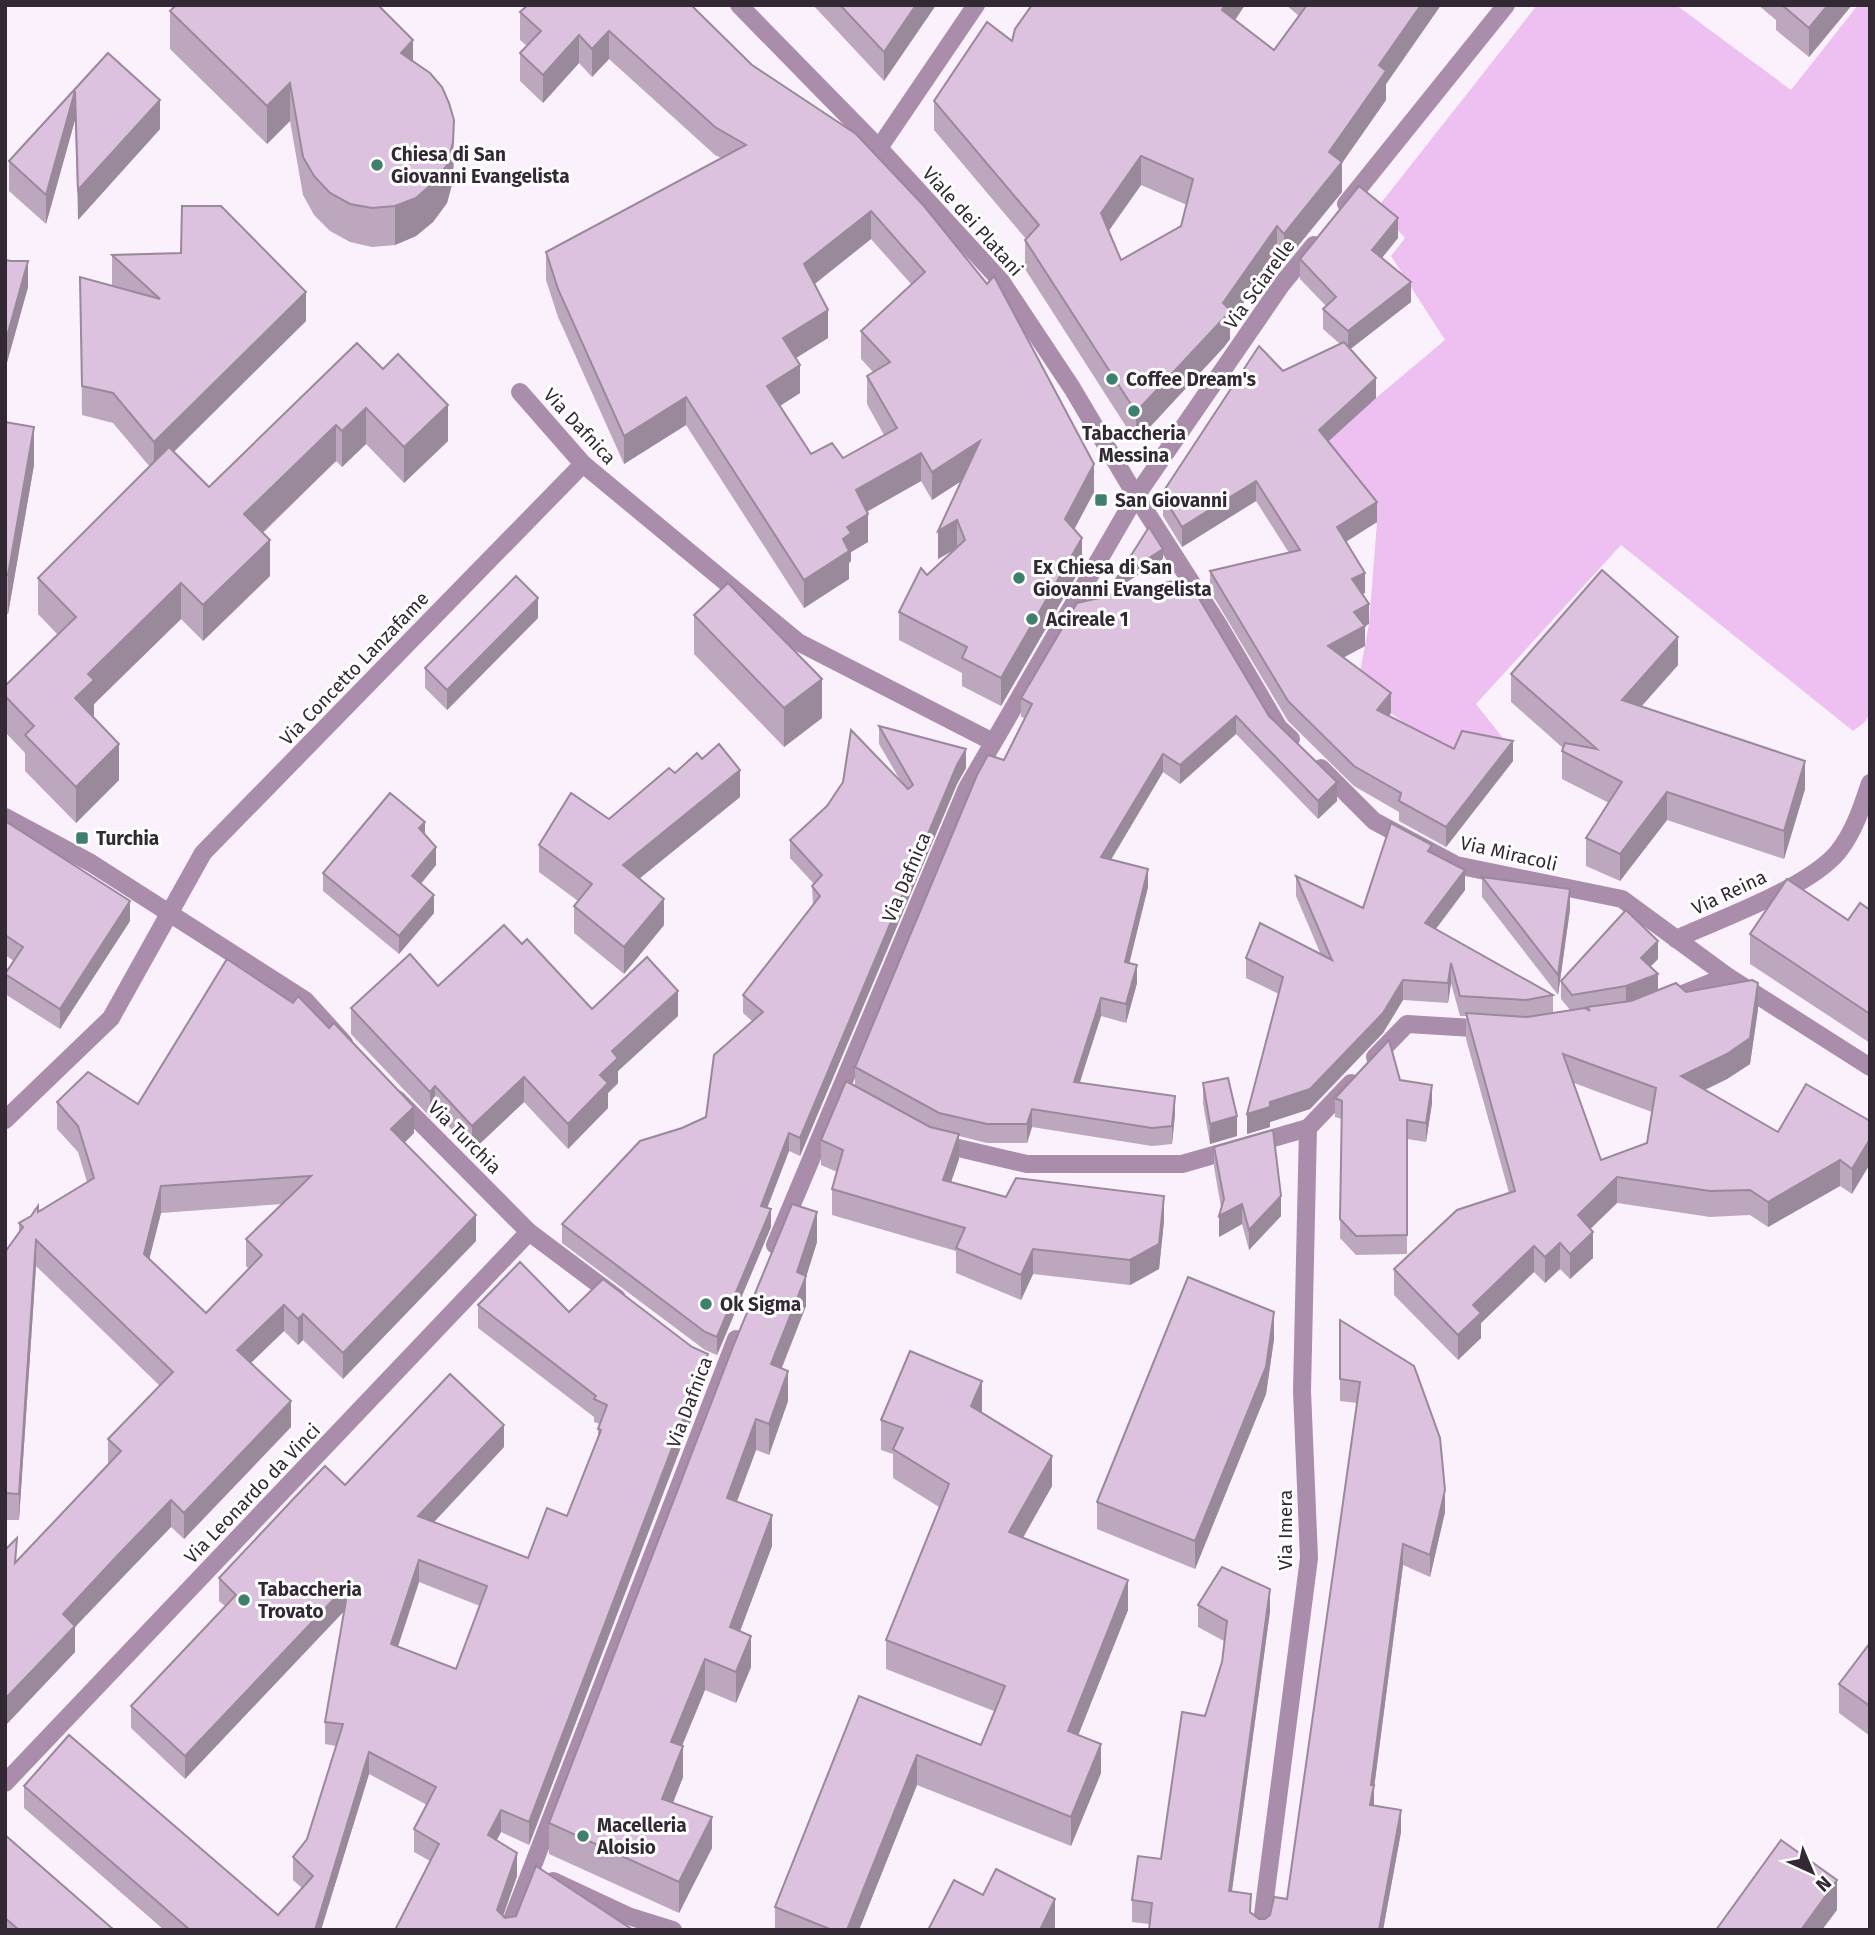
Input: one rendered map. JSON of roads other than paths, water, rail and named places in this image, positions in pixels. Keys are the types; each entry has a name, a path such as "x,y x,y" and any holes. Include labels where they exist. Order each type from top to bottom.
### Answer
{"street":[{"name":"Viale dei Platani","path":"739,5 879,148 1002,281 1072,388 1136,496"},
{"path":"879,148 976,5"},
{"name":"Via Sciarelle","path":"1136,496 1282,284 1506,5"},
{"name":"Via Dafnica","path":"520,392 583,464 798,642 993,742"},
{"name":"Via Concetto Lanzafame","path":"5,1120 111,1018 203,853 583,464"},
{"name":"Via Dafnica","path":"771,1256 845,1093 967,788 1136,496"},
{"name":"Via Miracoli","path":"1136,496 1218,624 1279,727 1374,821 1456,865 1622,899 1727,976 1870,1067"},
{"name":"Via Reina","path":"1675,939 1811,874 1837,853 1856,822 1870,783"},
{"path":"5,817 91,863 305,1000 352,1051"},
{"path":"1654,1005 1727,976"},
{"path":"923,1136 935,1142 1027,1164 1182,1164 1308,1128 1407,1024 1514,1030"},
{"name":"Via Turchia","path":"389,1091 529,1232 635,1312"},
{"name":"Via Imera","path":"1261,1930 1309,1558 1302,1391 1308,1128"},
{"name":"Via Leonardo da Vinci","path":"5,1783 529,1232"},
{"name":"Via Dafnica","path":"508,1930 717,1368 744,1319"},
{"path":"531,1871 633,1923 673,1930"}],"place":[{"name":"Chiesa di San Giovanni Evangelista","path":"377,165"},
{"name":"Coffee Dream's","path":"1112,379"},
{"name":"Tabaccheria Messina","path":"1134,411"},
{"name":"San Giovanni","path":"1101,500"},
{"name":"Ex Chiesa di San Giovanni Evangelista","path":"1019,578"},
{"name":"Acireale 1","path":"1032,619"},
{"name":"Turchia","path":"82,838"},
{"name":"Ok Sigma","path":"706,1304"},
{"name":"Tabaccheria Trovato","path":"244,1600"},
{"name":"Macelleria Aloisio","path":"583,1836"}]}
